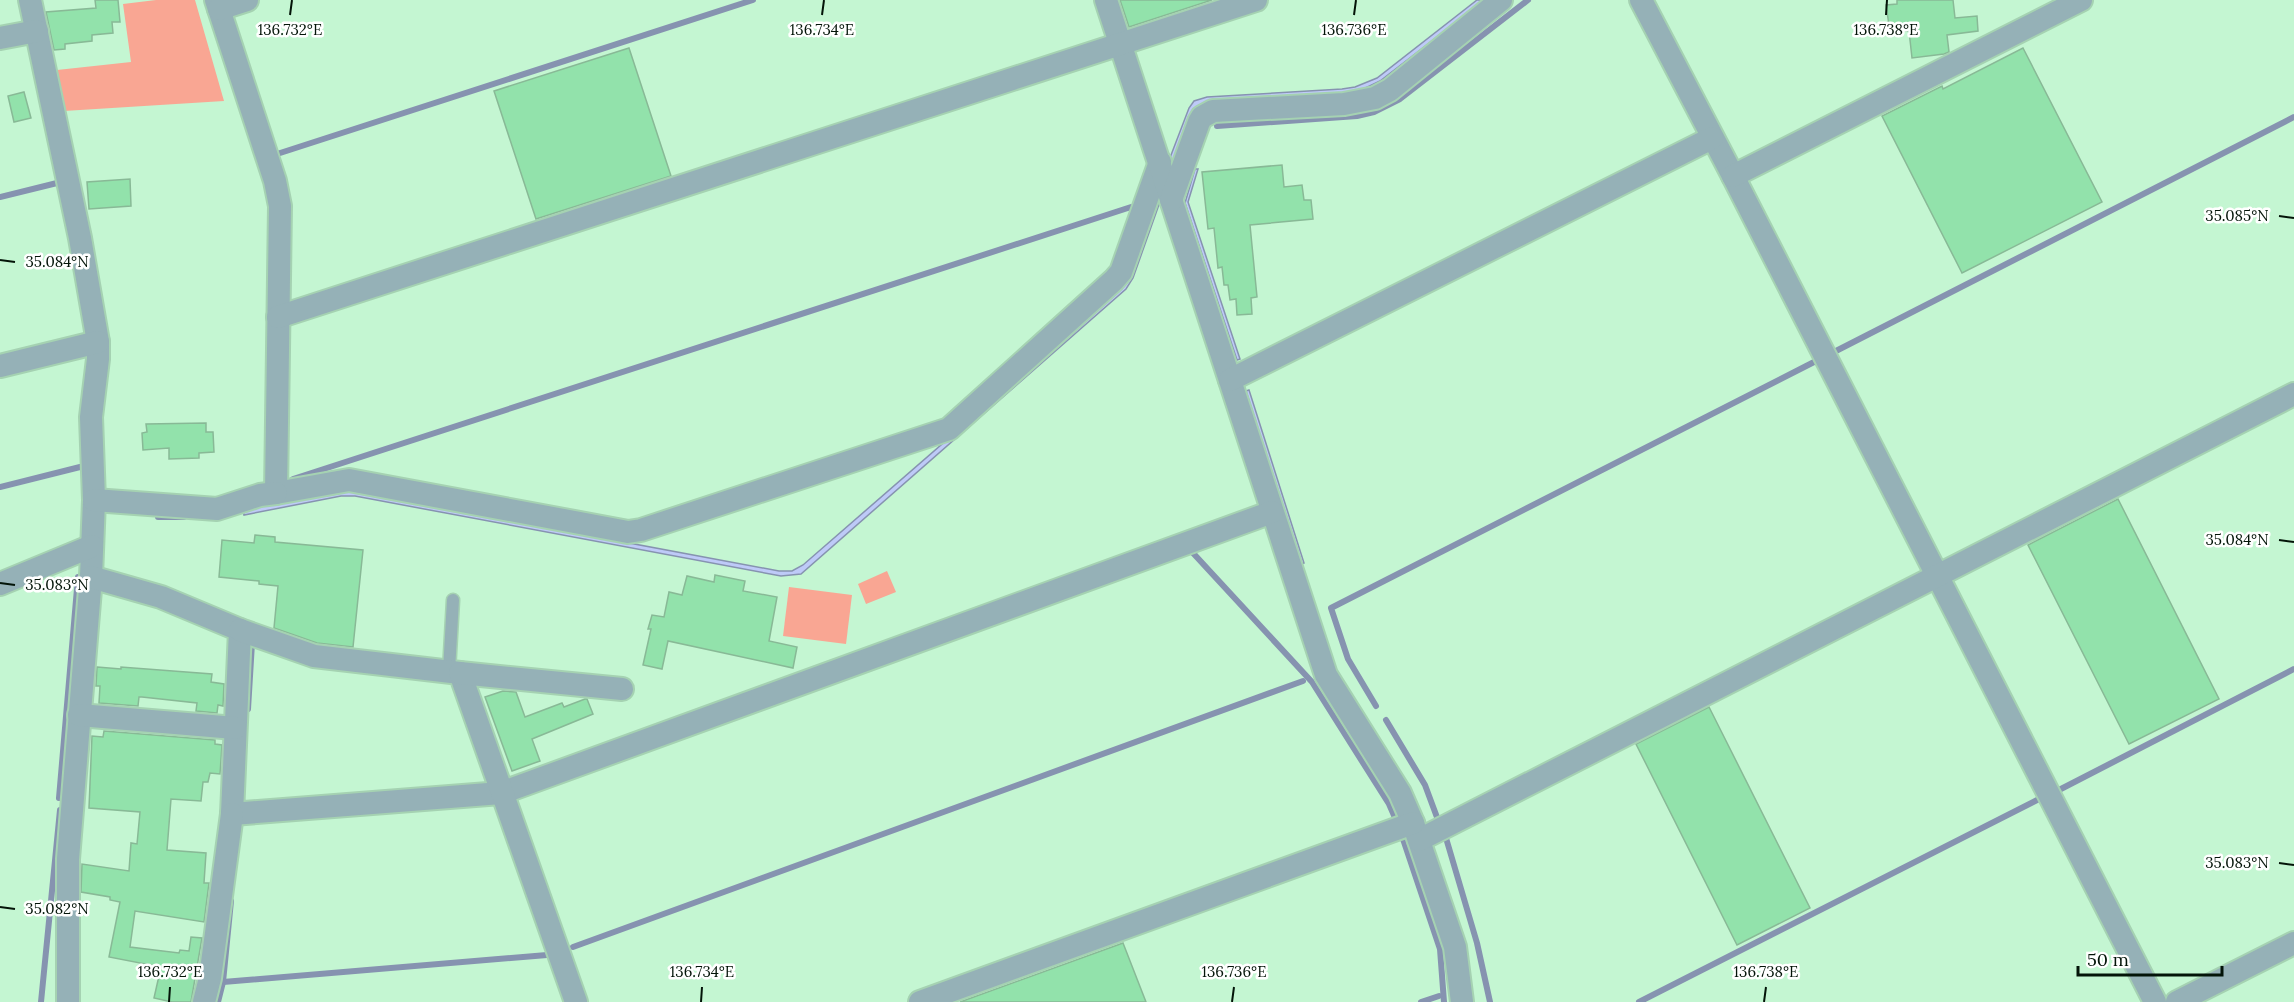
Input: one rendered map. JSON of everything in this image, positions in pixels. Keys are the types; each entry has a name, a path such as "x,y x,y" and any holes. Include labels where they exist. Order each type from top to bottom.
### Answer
{"street":[{"path":"30,0 81,238 98,342 91,417 94,500 92,578 68,859 68,1002"},
{"path":"247,0 218,5 276,181 280,206 276,493"},
{"path":"1106,0 1326,675 1400,793 1416,832 1455,947 1462,1002"},
{"path":"278,317 1256,0"},
{"path":"94,500 218,509 260,495 350,480 628,532 641,530 949,429 1114,280 1166,180 1199,122 1208,113 1344,104 1375,98 1390,90 1501,0"},
{"path":"1641,0 2154,1002"},
{"path":"1733,176 2081,0"},
{"path":"0,38 38,32"},
{"path":"1230,380 1712,138"},
{"path":"0,366 98,342"},
{"path":"920,1002 1416,832 1937,575 2294,394"},
{"path":"238,813 501,793 1272,512"},
{"path":"0,584 92,546"},
{"path":"92,578 161,597 240,630 314,656 622,689"},
{"path":"204,1002 238,813 235,728 240,630"},
{"path":"454,672 501,793 576,1002"},
{"path":"79,715 235,728"},
{"path":"2177,1002 2294,943"}],"lane":[{"path":"453,600 454,672"}],"shaded area":[{"path":"156,0 195,0 224,101 64,111 57,70 131,62 123,4"},
{"path":"887,571 896,592 866,604 858,584"},
{"path":"789,587 852,595 846,644 783,636"}],"water":[{"path":"1477,0 1485,0 1380,81 1355,93 1210,101 1197,107 1191,114 1133,278 1126,289 801,574 781,576 355,496 341,496 244,515 243,510 339,492 356,492 779,571 792,571 803,565 1103,304 1194,101 1207,97 1355,87 1377,78"},
{"path":"1195,169 1198,169 1188,202 1240,359 1237,360 1185,203"},
{"path":"1249,390 1304,563 1301,564 1246,391"}],"building":[{"path":"95,0 118,0 120,22 112,22 113,33 92,35 92,41 65,44 65,49 54,50 46,12 96,8"},
{"path":"1120,0 1212,0 1129,27"},
{"path":"1897,0 1953,0 1955,18 1977,16 1978,31 1947,35 1949,52 1912,58 1909,31 1906,31 1905,24 1889,25 1886,5 1897,4"},
{"path":"629,48 671,176 536,219 494,91"},
{"path":"2023,48 2102,202 1962,273 1882,116 1942,86 1943,89"},
{"path":"24,92 31,118 14,122 8,96"},
{"path":"1282,165 1284,187 1302,185 1304,200 1311,200 1313,219 1250,225 1257,297 1251,298 1252,314 1237,315 1236,299 1230,300 1228,285 1224,285 1222,267 1218,268 1214,228 1208,229 1202,172"},
{"path":"130,179 131,206 89,209 87,182"},
{"path":"206,423 206,432 213,432 214,452 199,453 199,458 169,459 169,448 143,450 142,433 147,432 146,424"},
{"path":"2118,499 2219,699 2129,744 2028,545"},
{"path":"255,535 275,537 275,542 363,550 353,647 317,643 274,628 278,586 259,584 259,581 219,577 222,540 254,543"},
{"path":"715,575 745,581 743,591 777,597 769,641 797,647 793,668 668,641 662,669 643,665 652,615 664,617 669,592 682,595 687,576 714,582"},
{"path":"97,667 212,674 211,682 224,684 223,706 218,705 217,713 196,711 197,703 142,697 139,697 138,706 99,703 100,686 96,686"},
{"path":"503,691 516,692 525,717 562,703 564,707 585,699 593,714 532,739 540,761 512,771 485,697"},
{"path":"1709,707 1810,908 1737,945 1636,744"},
{"path":"104,731 215,740 215,744 222,745 220,774 210,773 208,782 203,782 201,801 171,799 167,850 206,853 204,883 209,883 204,922 135,911 130,947 179,953 180,950 189,951 191,937 202,938 191,1002 172,1002 154,998 161,967 109,957 120,902 110,900 110,897 81,892 82,864 129,871 131,843 137,844 140,812 89,808 92,736 103,737"},
{"path":"1123,943 1146,1002 960,1002"}],"waterway":[{"path":"277,154 753,0"},
{"path":"1217,126 1357,116 1374,112 1400,99 1528,0"},
{"path":"1832,353 2294,117"},
{"path":"0,197 57,183"},
{"path":"293,479 1131,207"},
{"path":"1376,706 1348,659 1331,608 1816,361"},
{"path":"0,487 80,467"},
{"path":"158,517 184,517"},
{"path":"1193,553 1312,682 1389,804 1396,820"},
{"path":"59,798 78,577"},
{"path":"248,709 252,643 256,644"},
{"path":"2057,791 2294,669"},
{"path":"573,947 1303,681"},
{"path":"1386,720 1425,785 1438,820"},
{"path":"1639,1002 2041,798"},
{"path":"41,1002 60,810"},
{"path":"1402,836 1440,949 1444,1002"},
{"path":"1446,838 1477,943 1490,1002"},
{"path":"218,1002 223,982 231,901"},
{"path":"223,982 547,955"},
{"path":"1421,1002 1439,996"}]}
